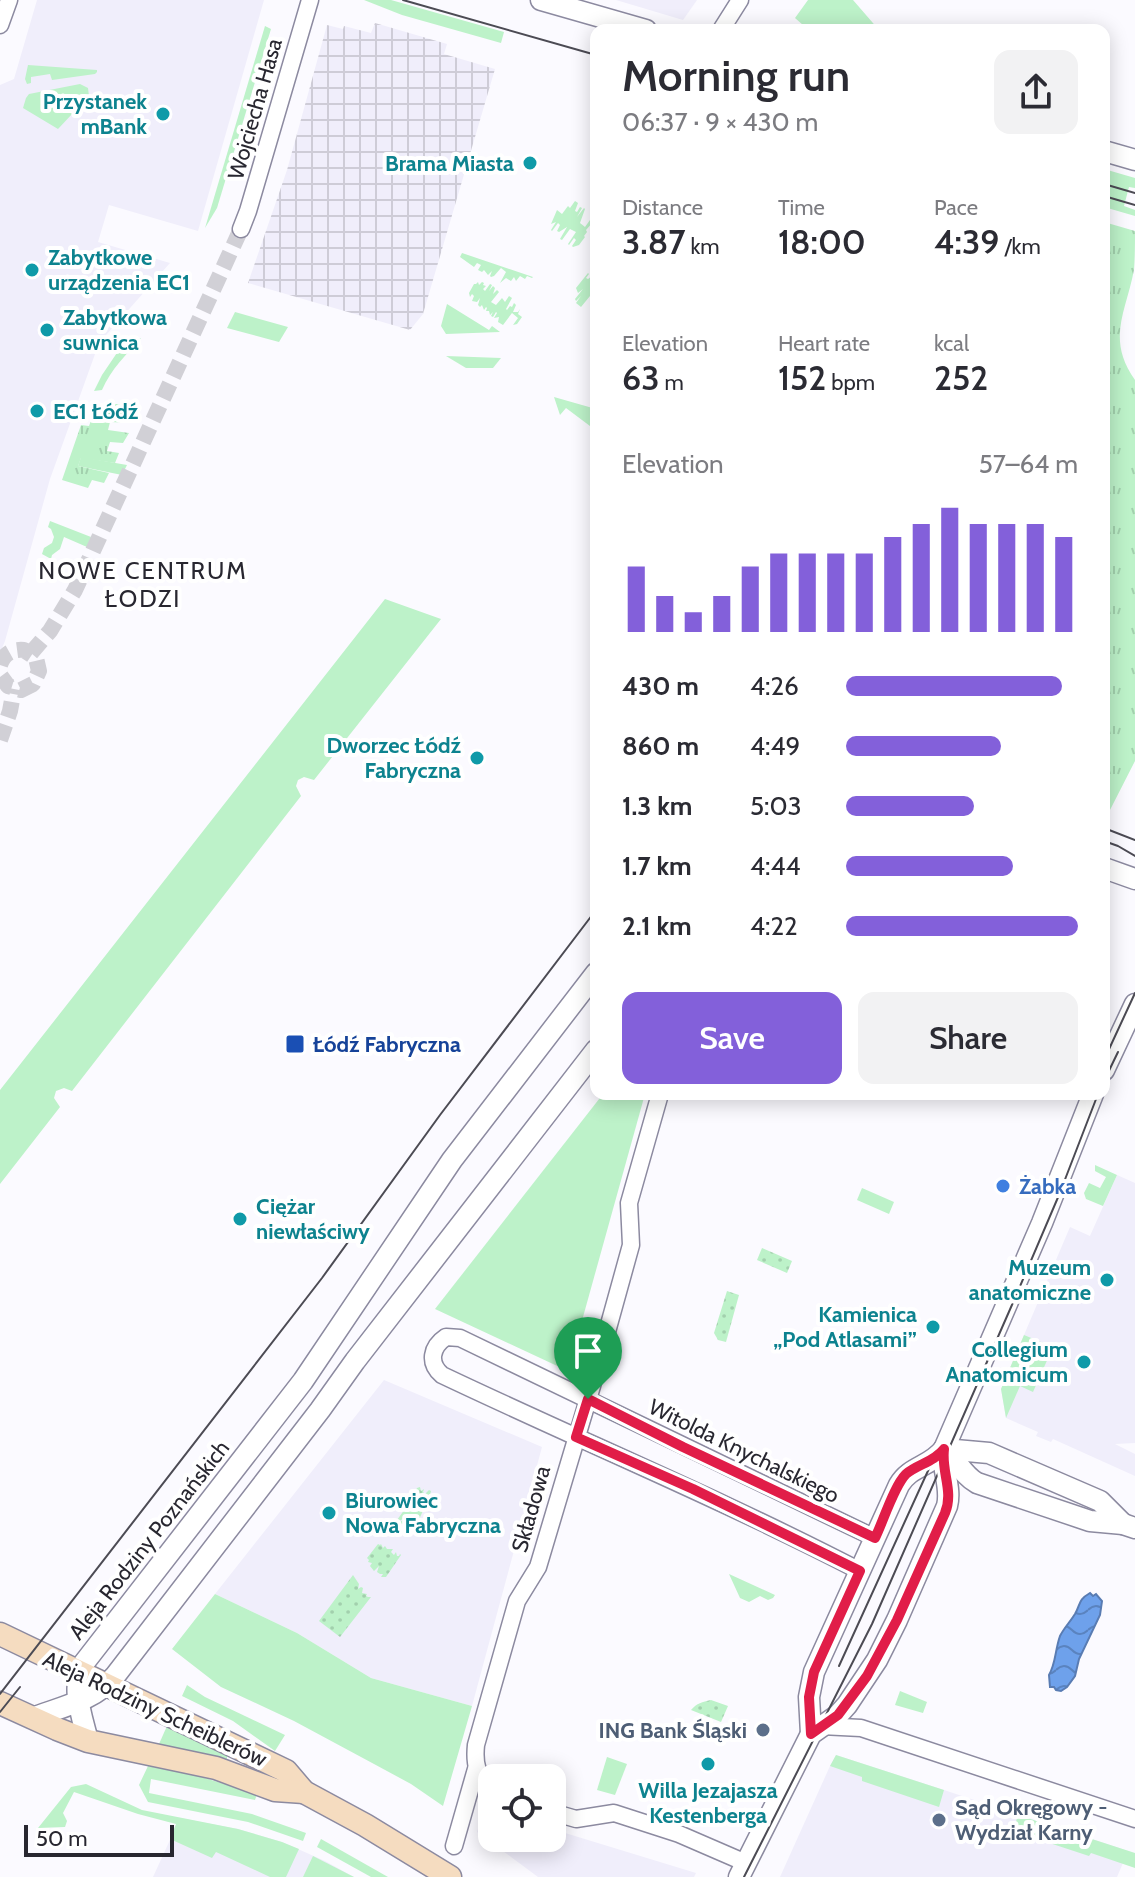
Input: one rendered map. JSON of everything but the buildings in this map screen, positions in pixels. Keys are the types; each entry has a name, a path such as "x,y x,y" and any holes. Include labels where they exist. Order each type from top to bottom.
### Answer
{"main road":[{"name":"Aleja Rodziny Scheiblerów","path":"0,1634 286,1771 304,1792 377,1831 450,1877"},
{"name":"Aleja Rodziny Scheiblerów","path":"0,1703 88,1741 216,1768 275,1790 304,1792"}],"street":[{"path":"0,25 9,0"},
{"name":"Wojciecha Hasa","path":"241,229 310,0"},
{"path":"541,0 625,24"},
{"path":"725,24 740,0"},
{"path":"1110,153 1135,160"},
{"path":"1110,870 1135,879"},
{"name":"Aleja Rodziny Poznańskich","path":"79,1701 79,1672 303,1381 452,1160 590,981"},
{"path":"1110,1057 1135,1004"},
{"path":"79,1701 116,1690 137,1648 590,1058"},
{"name":"Składowa","path":"454,1846 476,1769 476,1745 517,1601 538,1567 631,1245 629,1203 658,1100"},
{"path":"566,1816 576,1819 614,1813 679,1834 742,1870 816,1730 838,1715 867,1676 897,1620 949,1499 943,1465 944,1449 1042,1223 1091,1100"},
{"name":"Witolda Knychalskiego","path":"860,1571 693,1489 442,1375 433,1364 434,1348 446,1337 460,1338 875,1538"},
{"path":"944,1449 977,1483 1090,1521 1129,1526"},
{"path":"944,1449 989,1453 1100,1501 1129,1526"},
{"path":"816,1730 809,1697 814,1672 875,1538 903,1479 944,1449"},
{"name":"Aleja Rodziny Scheiblerów","path":"32,1718 79,1701 88,1741"},
{"path":"816,1730 861,1728 1135,1819"}],"shaded area":[{"path":"37,0 264,0 198,231 109,205 98,242 170,263 99,343 50,479 0,653 0,85 14,79"},
{"path":"616,0 697,0 683,20"},
{"path":"375,23 447,44 444,54 495,69 423,314 410,330 248,283 287,170 327,25 371,33"},
{"path":"1117,1175 1135,1183 1135,1443 1115,1444 1135,1454 1135,1476 1053,1439 1051,1442 1036,1436 1038,1432 1006,1418 1001,1389 1070,1227 1090,1236"},
{"path":"384,1380 542,1447 472,1706 371,1678 297,1633 215,1594"},
{"name":"Sąd Okręgowy - Wydział Karny","path":"836,1755 1128,1851 1117,1877 780,1877"},
{"path":"180,1818 238,1829 282,1842 354,1877 153,1877"},
{"path":"566,1833 696,1873 694,1877 538,1877 504,1852 566,1852"}],"green space":[{"path":"364,0 391,0 504,32 501,43 402,15"},
{"path":"808,0 853,0 874,24 802,24 795,18"},
{"path":"265,26 271,29 217,208 205,228"},
{"path":"28,65 97,72 52,80 50,74 31,77 31,83 27,84"},
{"path":"80,84 88,88 89,96 58,129 23,108 29,94"},
{"path":"1110,171 1135,178 1135,188 1129,187 1124,206 1135,210 1135,216 1110,209"},
{"path":"575,201 578,203 575,211 582,208 577,217 585,209 580,223 585,227 590,220 585,237 573,247 574,238 568,244 576,232 570,229 562,240 567,227 559,232 558,223 551,230 556,222 551,224 557,210 562,214 568,206 570,208"},
{"path":"1110,224 1135,231 1134,270 1120,338 1126,365 1135,380 1135,761 1110,810"},
{"path":"462,253 533,277 527,276 525,279 520,276 516,281 514,277 511,281 506,278 500,283 506,272 501,268 491,277 492,271 488,275 484,270 478,270 481,265 477,263 474,267 460,257"},
{"path":"588,273 586,278 590,278 590,296 581,307 576,303 581,296 575,299 583,289 578,293 576,288"},
{"path":"478,282 479,285 484,283 485,291 490,284 489,291 493,286 493,294 497,290 499,292 491,302 496,305 502,298 505,302 509,296 512,298 506,309 514,303 513,312 520,309 518,314 522,317 517,324 513,325 518,318 512,313 503,325 498,322 499,317 494,318 496,312 493,317 493,312 490,315 486,307 484,310 482,305 478,305 480,298 477,302 472,301 474,296 472,294 470,297 469,293"},
{"path":"447,304 489,330 492,326 500,332 446,334 441,326"},
{"path":"235,312 288,327 279,342 227,328"},
{"path":"141,338 114,369 102,390 94,391 125,341"},
{"path":"446,356 501,358 493,368 466,368"},
{"path":"554,397 590,407 590,426 566,408 560,415"},
{"path":"97,404 128,404 126,412 138,413 133,423 110,422 108,430 129,433 123,443 110,442 107,451 119,453 115,463 81,458 78,466 109,473 104,483 92,480 88,488 62,480 81,425 89,426"},
{"path":"81,457 127,465 122,475 78,466"},
{"path":"50,521 91,537 87,547 64,537 60,549 51,559 42,554 54,537 48,527"},
{"path":"385,599 441,619 314,780 304,777 298,780 296,786 301,796 72,1091 64,1088 56,1091 54,1098 60,1107 0,1184 0,1090"},
{"path":"598,1100 643,1100 568,1371 435,1309"},
{"path":"1095,1165 1117,1175 1103,1206 1086,1199 1084,1193 1089,1183 1100,1188 1106,1177 1095,1171"},
{"path":"862,1188 894,1202 889,1214 857,1200"},
{"path":"762,1248 792,1261 787,1273 757,1260"},
{"path":"727,1291 739,1295 726,1342 718,1340 714,1333"},
{"path":"1024,1335 1053,1347 1033,1392 1020,1386 1006,1418 1001,1389"},
{"path":"420,1487 425,1494 431,1491 417,1524 415,1519 411,1525 409,1520 400,1523 403,1519 397,1520"},
{"path":"378,1544 393,1549 391,1552 394,1555 396,1552 397,1556 401,1555 386,1577 381,1577 383,1574 377,1572 379,1566 374,1571 367,1558"},
{"path":"729,1574 775,1595 768,1600 760,1596 749,1602 740,1598"},
{"path":"353,1575 359,1584 358,1589 363,1588 362,1593 371,1597 340,1637 319,1621"},
{"path":"215,1594 297,1633 371,1678 472,1706 443,1806 411,1784 294,1721 221,1687 172,1649"},
{"path":"187,1685 205,1697 285,1735 275,1751 233,1721 182,1696"},
{"path":"900,1691 927,1702 923,1713 895,1705"},
{"path":"711,1700 728,1706 721,1722 691,1710"},
{"path":"167,1726 227,1755 227,1759 159,1744"},
{"path":"836,1755 944,1790 939,1807 862,1781 862,1777 830,1766"},
{"path":"607,1757 627,1764 615,1795 597,1790"},
{"path":"148,1766 195,1775 257,1794 255,1800 151,1779 149,1793 252,1814 306,1833 303,1841 248,1822 148,1802 139,1785"},
{"path":"86,1784 142,1810 238,1829 299,1849 286,1877 270,1877 216,1852 212,1858 170,1839 176,1824 74,1792 63,1813 67,1821 65,1827 38,1828 71,1787"},
{"path":"1018,1815 1135,1853 1135,1868 1013,1831"},
{"path":"321,1839 388,1877 371,1877 317,1847"},
{"path":"313,1856 354,1877 303,1877"}],"water":[{"path":"1090,1593 1093,1596 1096,1594 1102,1601 1100,1615 1079,1659 1075,1676 1067,1687 1056,1690 1050,1687 1049,1675 1060,1636 1082,1600"}],"tunnel":[{"path":"31,653 50,631 75,590 241,229"},
{"path":"0,665 9,653 24,650 36,658 39,671 33,684 21,690 8,686 0,675"},
{"path":"0,740 14,689"}],"tram line":[{"path":"403,0 590,53"},
{"path":"1110,186 1135,193"},
{"path":"1110,198 1135,205"},
{"path":"1110,830 1135,840"},
{"path":"1110,843 1135,856"},
{"path":"0,1694 322,1278 440,1115 590,918"},
{"path":"1110,1047 1135,993"},
{"path":"1110,1069 1118,1052"},
{"path":"744,1877 872,1624 1059,1195 1096,1100"},
{"path":"839,1666 932,1462"},
{"path":"0,1712 20,1687"}],"place":[{"name":"Przystanek mBank","path":"163,114"},
{"name":"Brama Miasta","path":"530,163"},
{"name":"Zabytkowe urządzenia EC1","path":"32,270"},
{"name":"Zabytkowa suwnica","path":"47,330"},
{"name":"EC1 Łódź","path":"37,411"},
{"name":"Dworzec Łódź Fabryczna","path":"477,758"},
{"name":"Łódź Fabryczna","path":"295,1044"},
{"name":"Żabka","path":"1003,1186"},
{"name":"Ciężar niewłaściwy","path":"240,1219"},
{"name":"Muzeum anatomiczne","path":"1107,1280"},
{"name":"Kamienica „Pod Atlasami”","path":"933,1327"},
{"name":"Collegium Anatomicum","path":"1084,1362"},
{"name":"Biurowiec Nowa Fabryczna","path":"329,1513"},
{"name":"ING Bank Śląski","path":"763,1730"},
{"name":"Willa Jezajasza Kestenberga","path":"708,1764"},
{"name":"Sąd Okręgowy - Wydział Karny","path":"939,1820"}],"district":[{"name":"NOWE CENTRUM ŁODZI","path":"143,584"}],"route":[{"path":"588,1399 875,1538 907,1473 933,1460 944,1449 943,1465 949,1490 945,1513 877,1660 847,1705 828,1723 811,1734 810,1685 860,1571 693,1489 576,1437 588,1399"}]}
